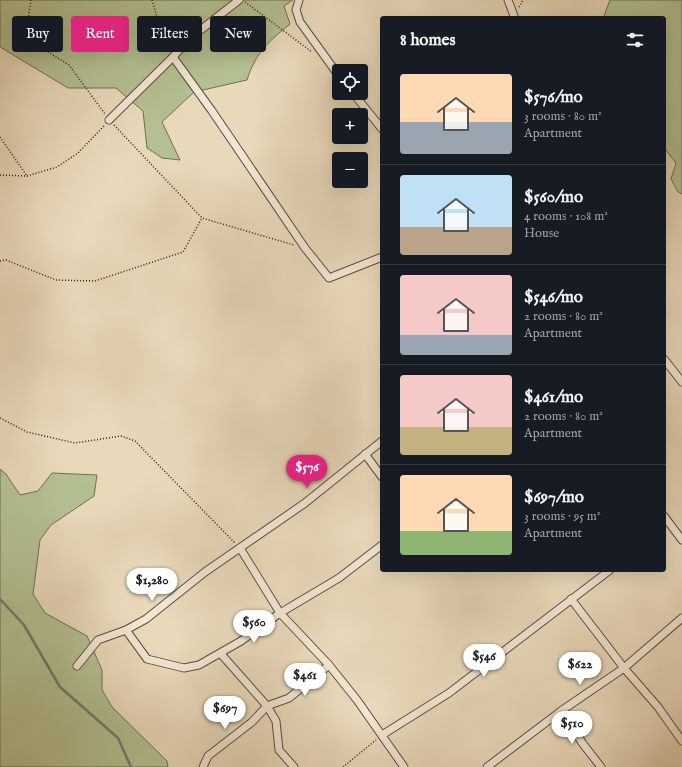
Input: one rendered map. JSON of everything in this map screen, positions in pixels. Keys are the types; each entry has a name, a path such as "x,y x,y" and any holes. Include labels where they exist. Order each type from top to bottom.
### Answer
{"street":[{"path":"110,120 189,39 240,0"},
{"path":"299,0 296,10 300,22 332,66"},
{"path":"508,0 514,16"},
{"path":"173,57 212,111 305,248 329,278 380,258"},
{"path":"359,100 380,127"},
{"path":"666,362 682,382"},
{"path":"77,666 98,640 126,630 146,619 205,572 305,503 380,443"},
{"path":"365,454 380,475"},
{"path":"667,527 682,540"},
{"path":"126,630 147,659 184,668 199,665 221,654 280,613 339,578 380,547"},
{"path":"240,548 280,613 329,665 382,735 404,767"},
{"path":"382,735 449,693 607,572"},
{"path":"571,599 624,668 658,707 682,741"},
{"path":"487,767 497,764 561,711 624,668 682,618"},
{"path":"221,654 266,706 276,721 279,750 294,767"},
{"path":"203,767 208,756 252,722 266,706 289,698 329,665"},
{"path":"561,711 583,744 601,767"}],"path":[{"path":"31,0 27,27 45,50 69,65 110,120 202,218 305,248"},
{"path":"152,0 160,28 173,57"},
{"path":"240,0 312,52"},
{"path":"0,175 27,176 56,167 78,153 110,120"},
{"path":"0,137 27,176"},
{"path":"0,261 6,260 56,280 95,280 183,252 202,218"},
{"path":"0,418 27,432 76,443 121,436 135,441 240,548"},
{"path":"343,767 382,735"}],"green space":[{"path":"0,0 293,0 284,6 290,24 266,46 266,16 210,16 210,52 261,52 254,62 247,80 194,92 162,122 180,160 162,158 147,148 143,111 116,88 68,88 0,47"},
{"path":"610,0 682,0 682,194 678,192 671,179 676,163 666,150 666,16 604,16"},
{"path":"0,469 6,474 20,495 38,491 52,473 97,475 94,496 51,525 40,540 33,594 45,613 87,636 102,670 102,690 112,707 167,761 168,767 0,767"}],"waterway":[{"path":"0,599 24,625 60,687 118,738 131,767"}]}
